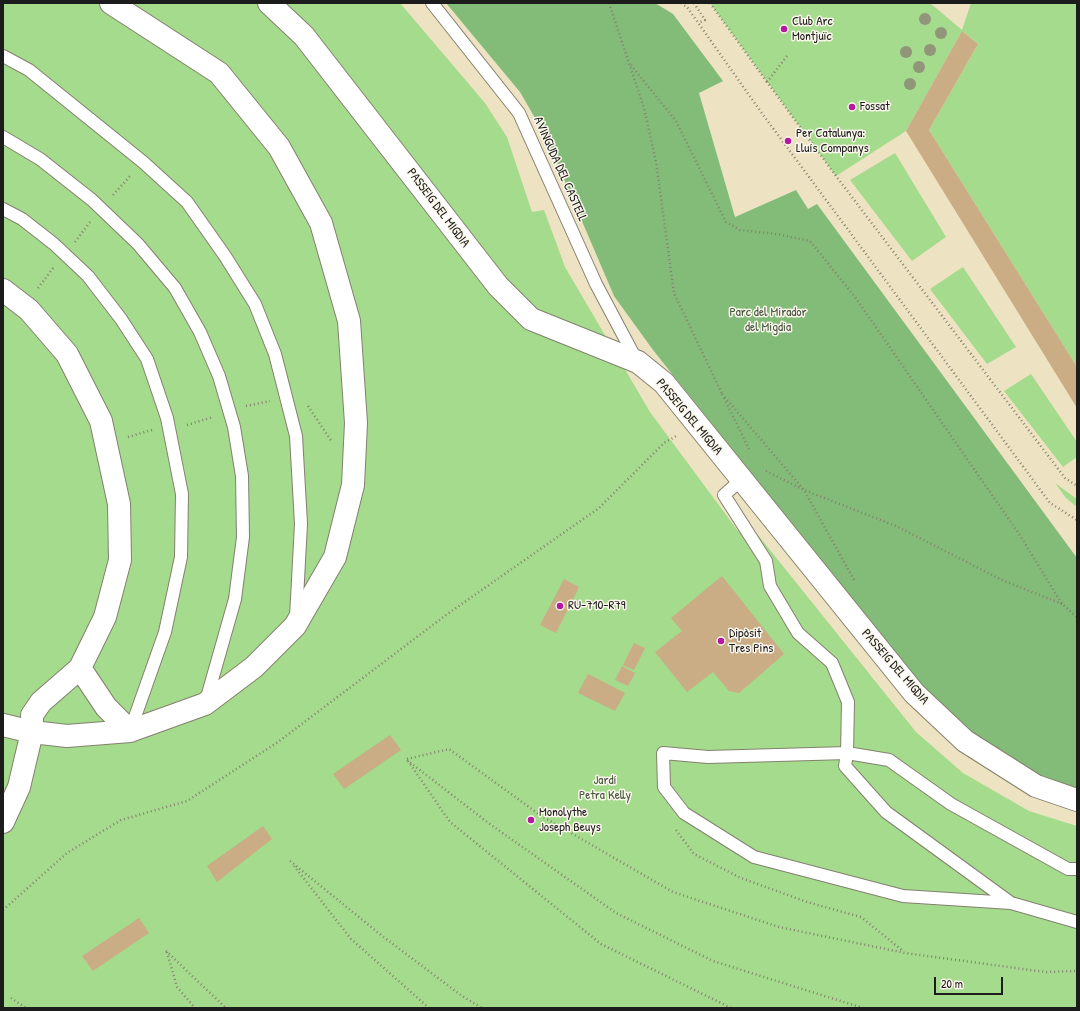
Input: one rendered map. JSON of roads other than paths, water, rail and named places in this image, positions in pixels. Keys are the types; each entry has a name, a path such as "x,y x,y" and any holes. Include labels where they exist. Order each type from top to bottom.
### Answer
{"street":[{"path":"3,725 32,732 67,736 130,731 205,704 254,667 295,626 335,557 353,485 356,422 349,321 321,223 279,147 219,73 111,3"},
{"name":"PASSEIG DEL MIGDIA","path":"269,3 304,36 498,286 531,319 638,362 664,383 914,693 965,740 1036,786 1077,800"},
{"path":"3,290 29,310 67,354 101,421 119,504 120,560 105,617 80,668 41,702 32,715 32,732 19,787 4,818"},
{"path":"80,668 106,707 130,731"}],"lane":[{"name":"AVINGUDA DEL CASTELL","path":"432,3 519,113 596,284 638,362"},
{"path":"3,56 29,70 143,162 187,202 226,256 255,304 275,354 296,436 301,524 295,626"},
{"path":"3,136 40,159 92,200 138,244 175,288 200,332 219,376 234,427 242,476 243,537 235,599 205,704"},
{"path":"3,208 22,219 54,244 93,283 121,319 147,359 167,418 182,494 181,557 165,632 130,731"},
{"path":"741,480 724,495 766,561 770,586 798,633 832,663 848,702 847,753 845,766 886,812 1011,903"},
{"path":"1077,868 1068,868 951,804 889,760 847,753 708,757 663,753 664,787 684,813 754,857 903,896 1011,903 1077,922"}],"place":[{"name":"Club Arc Montjuïc","path":"784,29"},
{"name":"Fossat","path":"852,107"},
{"name":"Per Catalunya: Lluís Companys","path":"788,141"},
{"name":"RU-710-R79","path":"560,606"},
{"name":"Dipòsit Tres Pins","path":"721,641"},
{"name":"Monolythe Joseph Beuys","path":"531,820"}],"park label":[{"name":"Parc del Mirador del Migdia","path":"768,320"},
{"name":"Jardí Petra Kelly","path":"605,788"}]}
